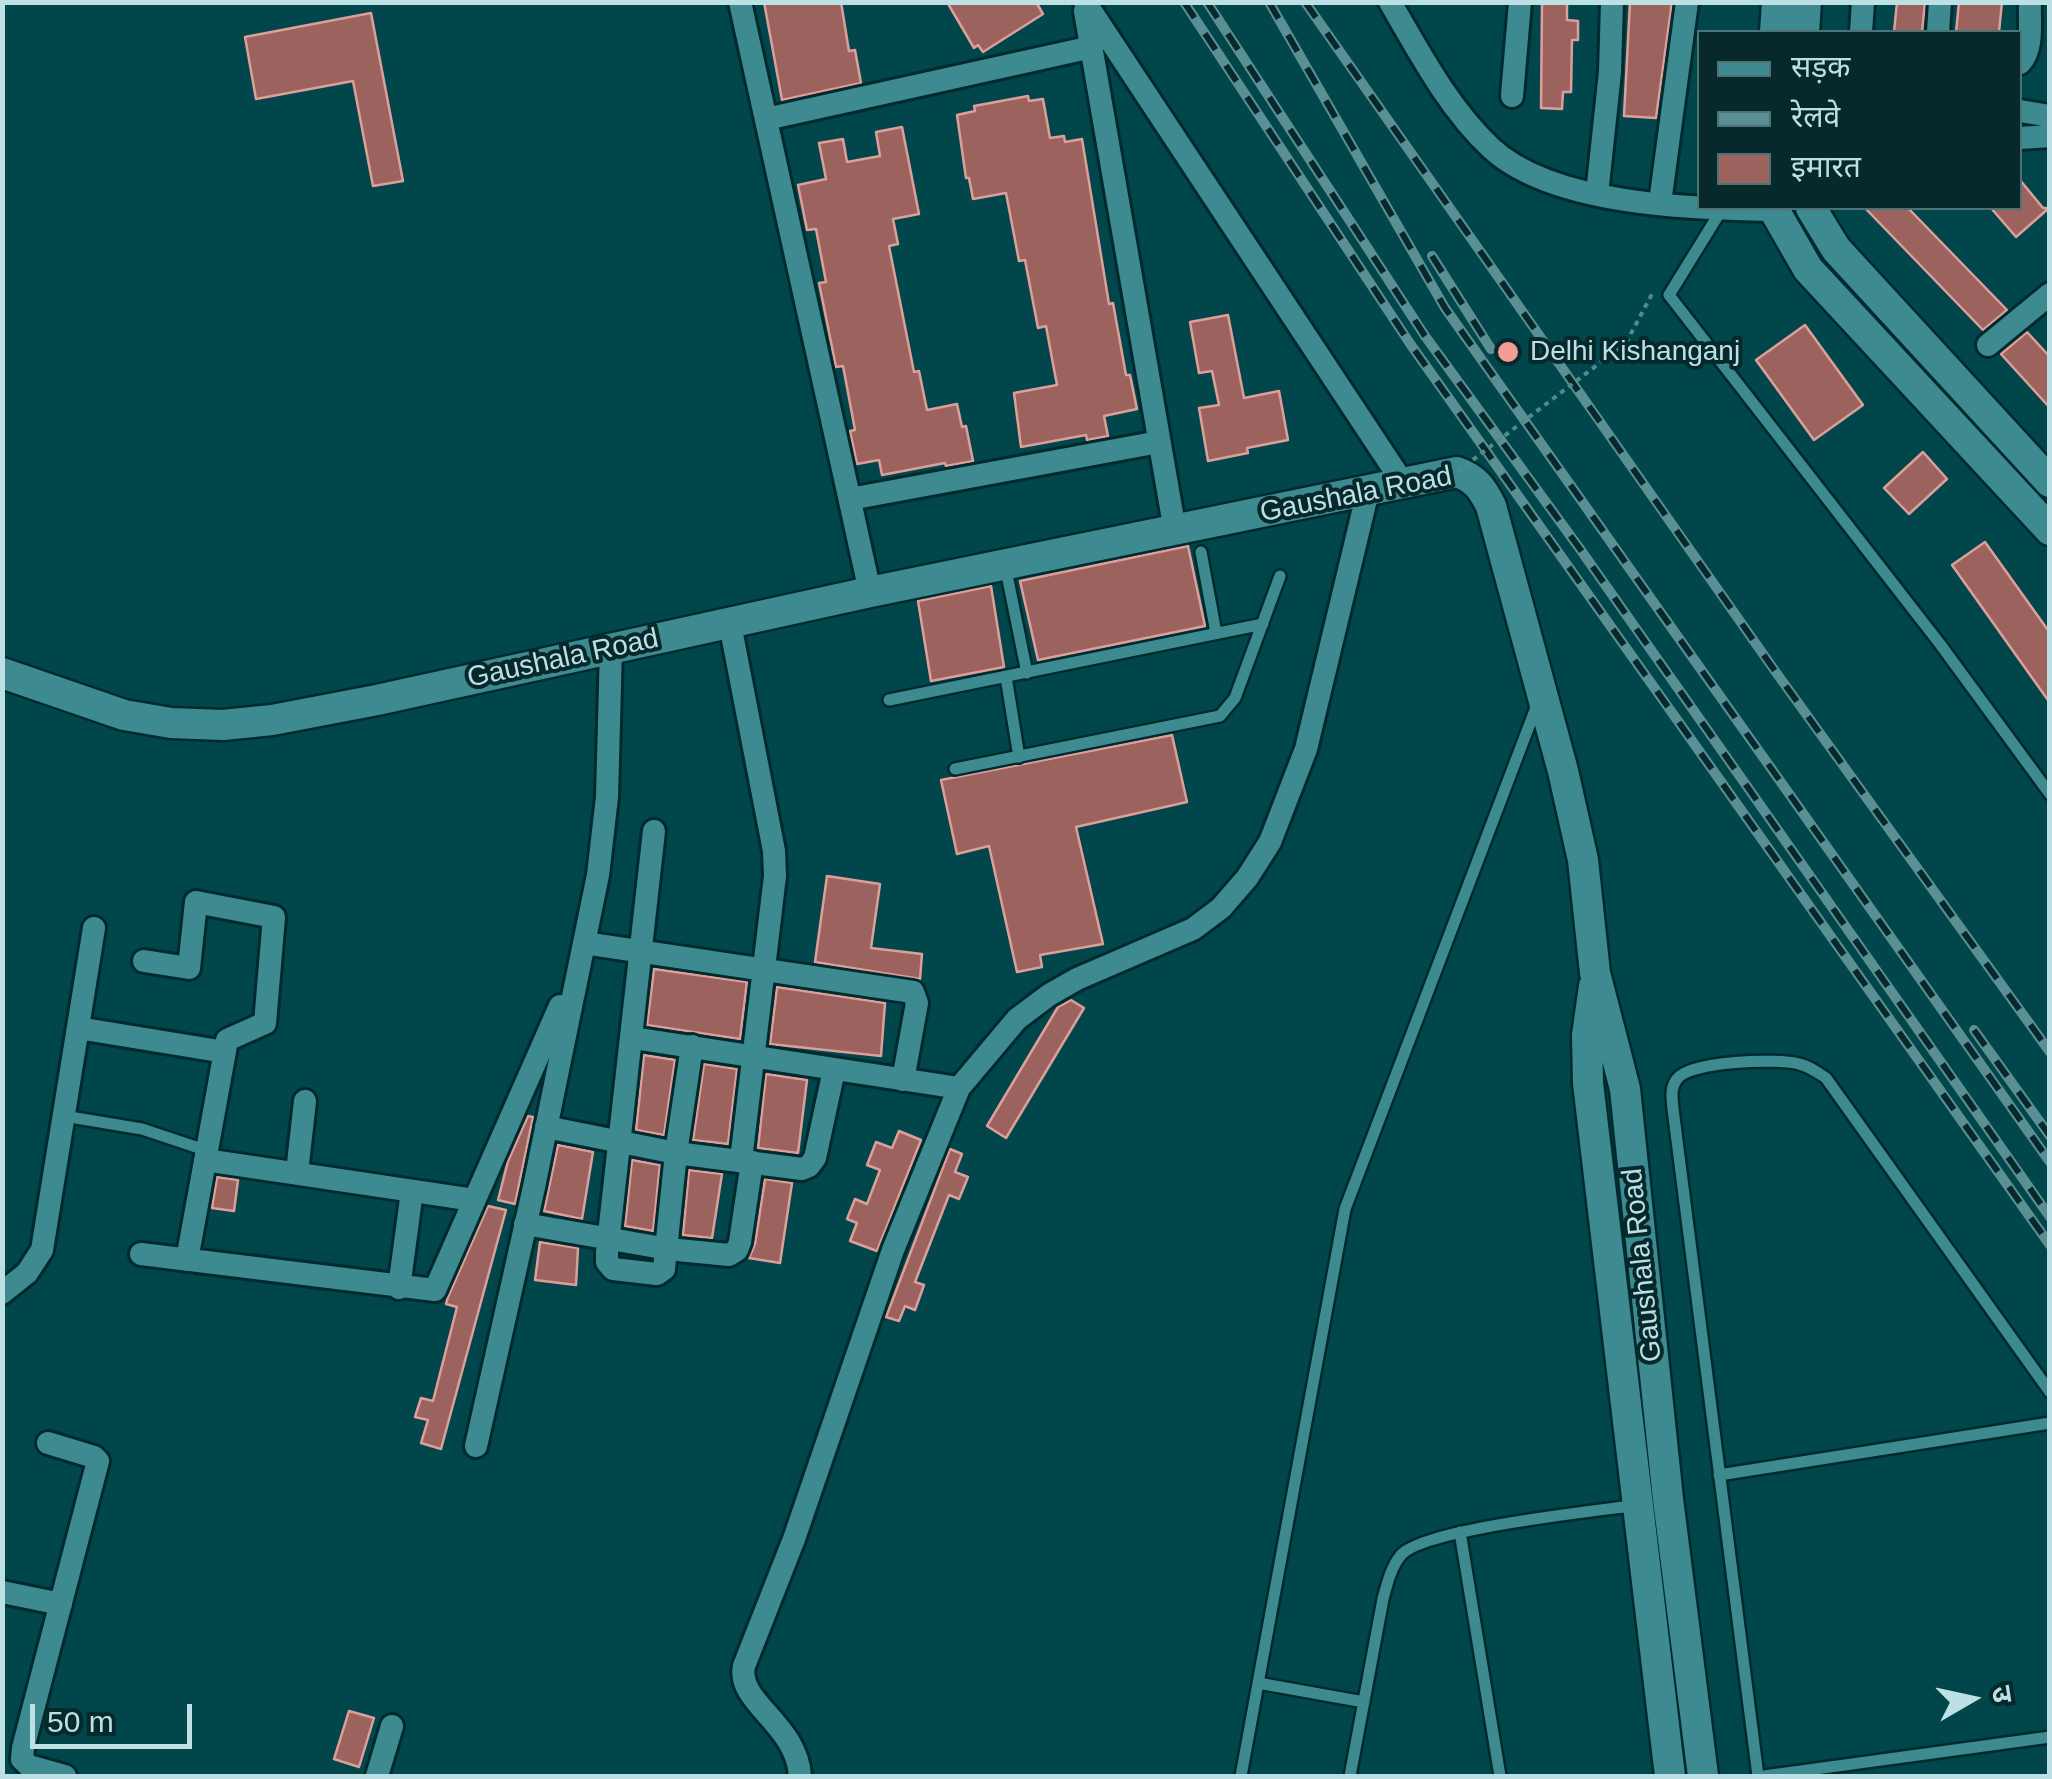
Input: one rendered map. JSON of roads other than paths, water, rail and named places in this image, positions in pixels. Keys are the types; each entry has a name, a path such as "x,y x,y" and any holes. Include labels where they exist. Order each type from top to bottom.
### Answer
{"street":[{"path":"740,2 870,592"},
{"path":"1084,2 1174,531"},
{"path":"1084,2 1403,483"},
{"path":"1390,2 1424,62 1491,149 1512,165 1621,201 1697,207"},
{"path":"1512,96 1520,2"},
{"path":"1597,194 1610,72 1612,2"},
{"path":"1660,203 1686,2"},
{"path":"1775,30 1777,2"},
{"path":"1804,30 1806,2"},
{"path":"1860,30 1862,2"},
{"path":"1938,30 1940,2"},
{"path":"2022,61 2029,45 2030,2"},
{"path":"766,119 1092,47"},
{"path":"2022,111 2050,116"},
{"path":"1776,210 1808,269 2050,530"},
{"path":"1812,210 1836,250 2050,482"},
{"path":"1988,345 2046,303"},
{"path":"850,499 1159,442"},
{"name":"Gaushala Road","path":"2,673 124,715 171,723 223,725 272,720 1368,490 1457,472 1472,477 1491,506 1542,690 1583,860 1596,973 1624,1090 1703,1776"},
{"path":"800,1776 794,1749 782,1728 750,1696 741,1677 794,1539 893,1250 958,1088 1017,1019 1049,995 1193,929 1221,908 1246,878 1270,842 1306,749 1368,490"},
{"path":"668,1249 720,1256 737,1250 774,899 774,851 730,624"},
{"path":"476,1446 598,875 607,797 611,647"},
{"path":"654,831 608,1238 607,1262 613,1269 657,1274 664,1268 692,1046"},
{"path":"144,961 189,968 196,902 274,917 265,1022 227,1040 187,1260"},
{"path":"2,1292 27,1273 42,1250 94,928"},
{"path":"581,954 642,950 913,992 917,1004 903,1080"},
{"path":"141,1254 435,1290 581,954"},
{"path":"1596,973 1587,1035 1588,1083 1670,1776"},
{"path":"78,1028 224,1052"},
{"path":"633,1038 958,1088"},
{"path":"546,1127 676,1153 802,1169 815,1158 834,1070"},
{"path":"297,1172 306,1101"},
{"path":"205,1155 474,1200"},
{"path":"399,1288 412,1191"},
{"path":"525,1224 608,1238"},
{"path":"48,1443 98,1461 22,1759 29,1766 69,1776"},
{"path":"2,1592 62,1604"},
{"path":"376,1776 392,1726"}],"lane":[{"path":"1721,210 1669,295 1940,644 2050,794"},
{"path":"1201,552 1216,633"},
{"path":"1005,565 1027,672"},
{"path":"955,770 1220,716 1235,698 1280,576"},
{"path":"889,700 1263,624"},
{"path":"1006,676 1020,757"},
{"path":"1241,1776 1345,1210 1542,690"},
{"path":"2050,1392 1826,1078 1796,1062 1697,1066 1676,1080 1672,1092 1761,1776 2050,1737"},
{"path":"64,1116 142,1129 205,1155"},
{"path":"1719,1474 2050,1423"},
{"path":"1350,1776 1383,1599 1402,1553 1420,1542 1460,1532 1638,1504"},
{"path":"1460,1532 1500,1776"},
{"path":"1258,1683 1364,1702"}],"railway":[{"path":"1184,2 1411,345 2050,1245"},
{"path":"1207,2 1425,336 1580,549 2050,1217"},
{"path":"1269,2 1445,308 2050,1162"},
{"path":"1305,2 1775,671 2050,1052"},
{"path":"1432,256 1491,349"},
{"path":"1974,1030 2050,1136"}],"place":[{"name":"Delhi Kishanganj","path":"1508,352"}]}
